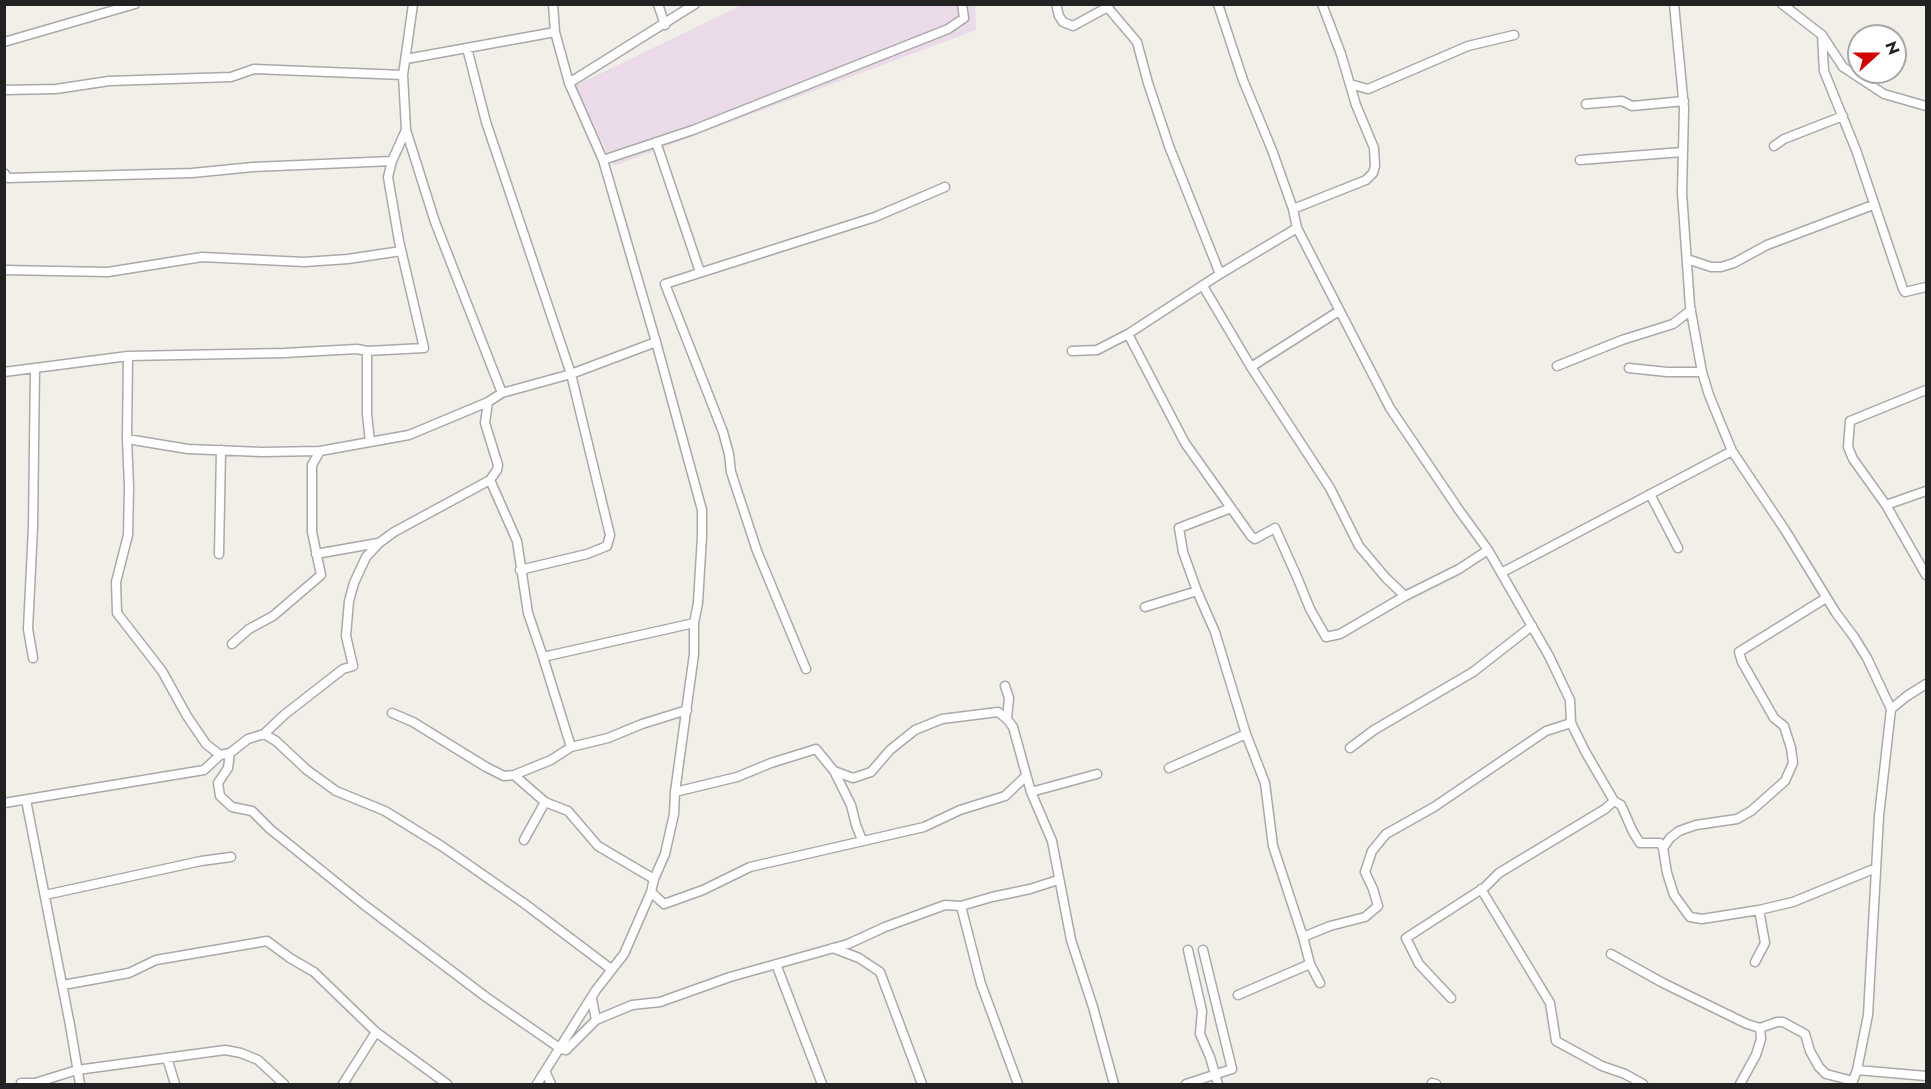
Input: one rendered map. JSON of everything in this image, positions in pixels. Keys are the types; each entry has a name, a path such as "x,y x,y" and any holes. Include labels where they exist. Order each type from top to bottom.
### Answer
{"street":[{"path":"4,42 135,4"},
{"path":"413,4 403,75 406,130 435,222 502,393"},
{"path":"537,1084 611,969 624,954 651,892 664,854 674,814 694,654 702,510 603,160 569,83 555,32 553,4"},
{"path":"658,4 665,25"},
{"path":"569,83 665,25 695,4"},
{"path":"603,160 693,130 948,29 964,18 962,4"},
{"path":"1056,4 1063,22 1073,26 1106,8 1116,14"},
{"path":"1112,4 1116,14 1137,42 1169,146 1220,274"},
{"path":"1218,4 1243,80 1293,209 1297,228 1339,311 1390,408 1488,550 1532,626 1570,700 1571,723 1614,801 1621,805 1640,843 1660,843 1663,848 1666,873 1674,895 1690,917 1702,919 1792,902 1876,868"},
{"path":"1293,209 1366,180 1373,173 1375,166 1374,148 1356,105 1322,4"},
{"path":"1611,954 1700,1002 1722,1010 1747,1024 1760,1028 1783,1022 1805,1034 1810,1052 1826,1074 1852,1083 1857,1070 1868,1015 1879,816 1891,709 1867,658 1732,451 1709,395 1702,372 1691,310 1682,193 1684,101 1674,4"},
{"path":"1782,4 1822,35 1843,67 1884,94 1926,106"},
{"path":"406,59 555,32"},
{"path":"1350,84 1368,89 1468,46 1514,35"},
{"path":"1822,35 1824,71 1856,150 1874,205 1879,212 1903,289 1905,292 1926,288"},
{"path":"467,48 486,122 571,374 610,535 607,546 586,554 520,570"},
{"path":"4,90 56,89 109,81 231,77 254,69 403,75"},
{"path":"1586,104 1622,101 1632,106 1684,101"},
{"path":"1774,146 1843,116"},
{"path":"4,372 128,356 357,348 367,351 424,348 401,250 388,177 392,161 406,130"},
{"path":"656,142 700,272"},
{"path":"1580,160 1682,152"},
{"path":"4,173 8,178 192,173 253,167 392,161"},
{"path":"806,669 757,551 731,472 723,432 665,284 875,217 945,187"},
{"path":"1687,259 1711,267 1721,267 1734,263 1767,245 1874,205"},
{"path":"1072,351 1097,350 1128,334 1220,274 1297,228"},
{"path":"4,270 108,272 202,257 304,261 348,259 401,250"},
{"path":"1203,286 1251,368 1330,488 1359,546 1405,596"},
{"path":"1557,366 1622,340 1673,324 1691,310"},
{"path":"1251,368 1339,311"},
{"path":"1128,334 1185,443 1253,539 1275,528 1310,609 1326,637 1340,634 1405,596 1459,569 1488,550"},
{"path":"127,439 188,449 320,451 409,435 488,402 502,393 571,374 656,342"},
{"path":"367,351 366,414 370,442"},
{"path":"128,356 128,536 116,582 117,613 162,671 187,716 206,744 220,755"},
{"path":"1629,368 1666,372 1702,372"},
{"path":"33,658 28,629 33,527 35,369"},
{"path":"1926,390 1850,421 1848,447 1853,459 1886,505 1926,575"},
{"path":"4,803 204,770 220,755 230,753 248,739 264,734 284,715 343,669 353,666 346,636 349,601 354,583 366,557 379,543 428,512 490,480 497,470 498,465 485,423 488,402"},
{"path":"219,554 221,450"},
{"path":"232,644 249,629 273,616 321,575 312,532 312,465 308,451"},
{"path":"312,465 320,451"},
{"path":"1501,573 1732,451"},
{"path":"490,480 517,541 528,613 571,747"},
{"path":"1886,505 1926,491"},
{"path":"1650,494 1678,548"},
{"path":"1231,508 1179,528 1183,552 1215,632 1246,734 1265,783 1273,846 1310,964 1320,983"},
{"path":"316,554 379,543"},
{"path":"1145,607 1197,591"},
{"path":"1663,848 1679,831 1696,825 1737,819 1751,811 1785,781 1793,763 1784,726 1774,718 1742,662 1739,652 1826,598"},
{"path":"543,657 694,623"},
{"path":"1350,748 1374,730 1473,672 1532,626"},
{"path":"1891,709 1926,684"},
{"path":"1005,686 1009,698 1007,719"},
{"path":"392,713 413,722 504,776 514,775 551,760 571,747 608,738 642,724 687,710"},
{"path":"834,771 854,777 871,772 890,750 915,730 942,719 998,712 1007,719 1013,727 1031,792 1052,841 1071,940 1093,1007 1114,1084"},
{"path":"1303,937 1330,926 1365,917 1378,906 1365,872 1372,851 1386,834 1434,807 1546,731 1571,723"},
{"path":"264,734 276,741 307,770 336,791 385,811 443,848 525,904 611,969"},
{"path":"1169,768 1246,734"},
{"path":"675,792 737,777 771,763 816,749 834,771 851,806 862,840"},
{"path":"230,753 228,768 218,783 220,796 226,802 232,807 252,811 270,829 363,904 486,997 561,1049 566,1050 596,1020 632,1005 660,1002 730,977 848,944 885,927 945,906 961,906 1030,889 1058,879"},
{"path":"1031,792 1097,774"},
{"path":"514,775 545,802 568,811 598,846 654,879"},
{"path":"651,892 664,904 704,890 750,867 924,827 960,810 1005,796 1026,776"},
{"path":"26,800 80,1084"},
{"path":"1451,998 1419,964 1406,938 1481,890 1499,873 1614,801"},
{"path":"524,840 545,802"},
{"path":"45,895 201,861 231,857"},
{"path":"1481,890 1550,1003 1556,1041 1602,1066 1643,1084"},
{"path":"961,906 981,984 1018,1084"},
{"path":"1755,962 1765,944 1759,910"},
{"path":"63,985 129,973 156,960 267,941 314,972 376,1032 447,1084"},
{"path":"832,948 859,958 880,972 922,1084"},
{"path":"1188,950 1202,1011 1200,1034 1218,1084"},
{"path":"1186,1084 1232,1069 1203,950"},
{"path":"776,964 822,1084"},
{"path":"1238,995 1310,964"},
{"path":"592,999 596,1020"},
{"path":"1740,1084 1756,1055 1761,1039 1760,1028"},
{"path":"343,1084 376,1032"},
{"path":"21,1083 35,1083 77,1070 225,1050 258,1060 284,1084"},
{"path":"167,1058 175,1084"},
{"path":"1857,1070 1926,1076"},
{"path":"545,1071 551,1084"}],"shaded area":[{"path":"742,5 975,5 976,30 614,166 574,86"}]}
